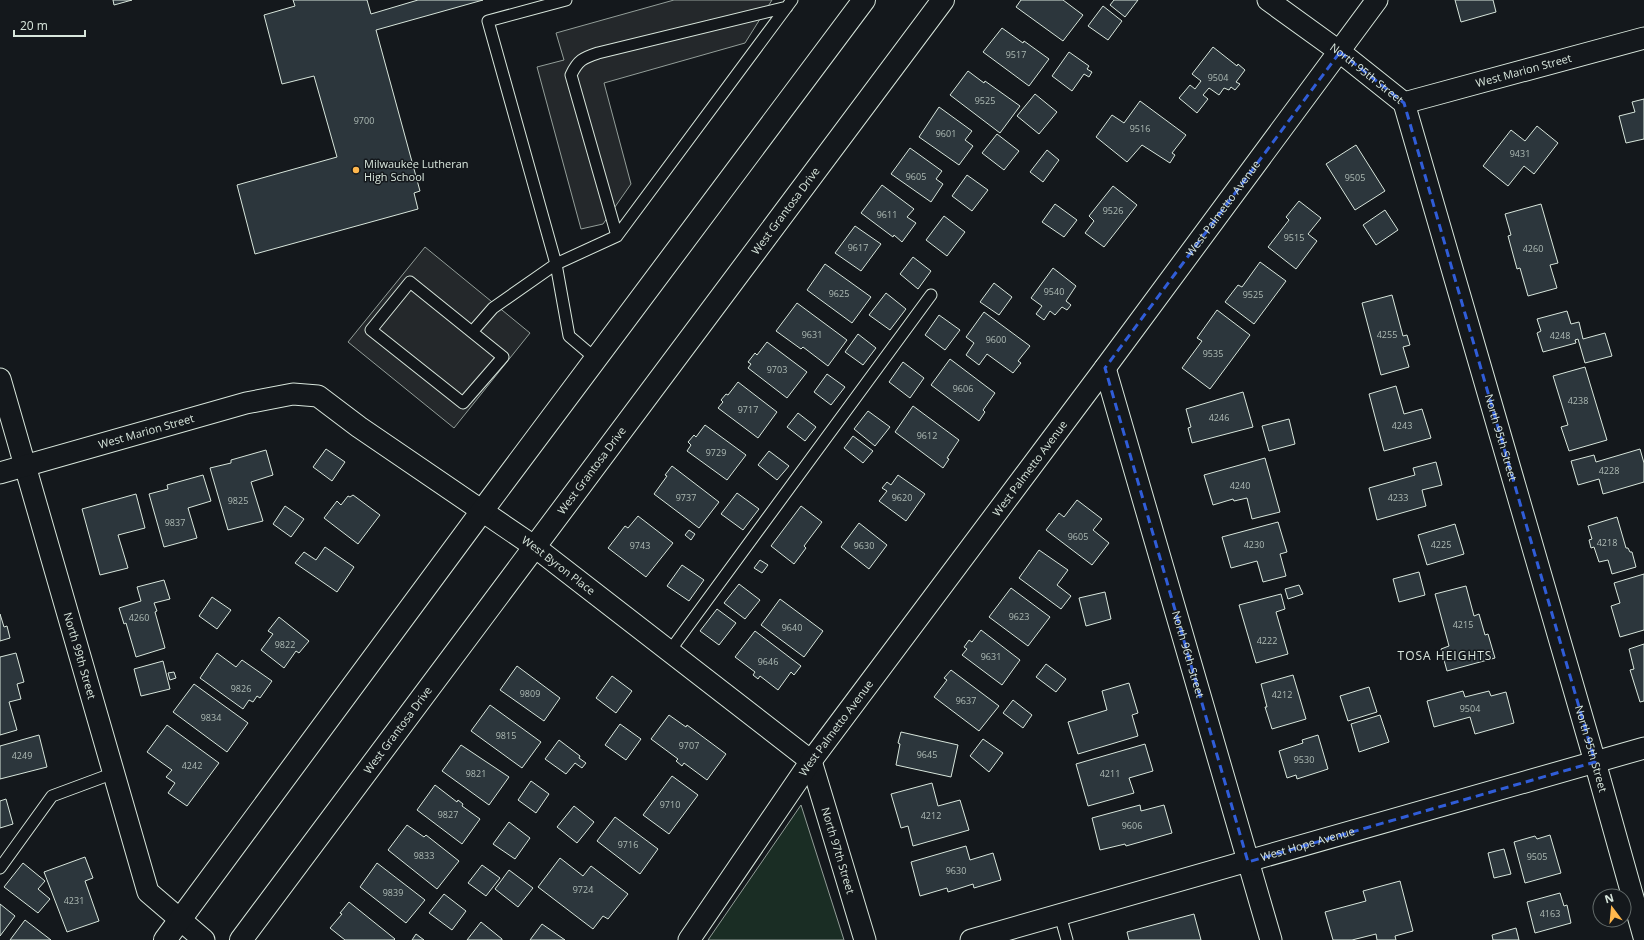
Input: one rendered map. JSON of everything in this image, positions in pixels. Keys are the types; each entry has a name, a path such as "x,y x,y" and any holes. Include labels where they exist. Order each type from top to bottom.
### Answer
{"street":[{"path":"165,940 482,511 864,0"},
{"name":"West Grantosa Drive","path":"241,940 943,0"},
{"name":"North 95th Street","path":"1268,0 1340,52 1404,103 1595,762 1644,937"},
{"name":"West Palmetto Avenue","path":"689,940 811,761 1105,368 1377,0"},
{"name":"West Marion Street","path":"1404,103 1644,38"},
{"name":"North 96th Street","path":"1105,368 1271,940"},
{"name":"North 99th Street","path":"0,379 148,892 204,940"},
{"name":"West Byron Place","path":"293,394 318,396 359,427 535,547 811,761"},
{"name":"West Marion Street","path":"0,473 246,403 293,394"},
{"name":"West Hope Avenue","path":"971,940 1644,748"},
{"name":"North 97th Street","path":"811,761 865,940"}],"lane":[{"path":"566,0 488,21 556,264 569,336 596,359"},
{"path":"617,236 571,75 576,64 586,57 598,53 789,4"},
{"path":"472,332 493,308 556,264 617,236 789,4"},
{"path":"410,282 472,332 503,357 463,403 371,330 410,282"},
{"path":"669,652 931,295"},
{"path":"0,868 52,796 114,773"},
{"path":"1060,915 1067,940"}],"highlighted area":[{"path":"1340,52 1404,103 1595,762 1248,862 1105,368"}],"green space":[{"path":"801,805 844,940 708,940"}],"shaded area":[{"path":"674,0 772,0 745,43 604,83 631,184 603,224 581,229 537,67 564,60 556,33"},
{"path":"425,247 530,333 454,428 348,342"}],"building":[{"path":"113,0 132,0 114,5"},
{"path":"293,0 367,0 371,14 418,0 483,0 376,30 420,191 414,193 418,209 255,254 237,185 337,157 314,76 282,84 264,15 295,6"},
{"path":"1021,0 1063,0 1083,15 1063,41 1016,7"},
{"path":"1114,0 1138,0 1125,17 1110,5"},
{"path":"1455,0 1493,0 1496,12 1461,22"},
{"path":"1103,6 1122,21 1108,40 1088,26"},
{"path":"1002,28 1023,43 1024,41 1049,59 1029,86 983,52"},
{"path":"1213,47 1237,66 1238,64 1245,70 1236,82 1240,84 1235,90 1231,87 1229,90 1224,88 1219,95 1209,88 1203,95 1208,99 1197,113 1179,98 1190,85 1195,89 1201,81 1192,74"},
{"path":"1069,52 1089,66 1087,69 1092,72 1089,77 1084,74 1072,91 1052,76"},
{"path":"968,71 1020,106 1000,133 950,95"},
{"path":"1035,94 1057,112 1039,134 1017,116"},
{"path":"1644,99 1644,139 1626,143 1619,116 1635,112 1632,102"},
{"path":"1140,101 1186,135 1172,153 1175,155 1170,163 1142,145 1127,162 1096,137 1112,115 1124,123"},
{"path":"939,107 972,131 965,140 973,146 959,165 919,137"},
{"path":"1537,126 1558,143 1534,174 1524,166 1508,186 1483,166 1511,130 1525,141"},
{"path":"997,134 1019,151 1004,170 982,153"},
{"path":"1356,145 1385,191 1355,210 1326,164"},
{"path":"910,148 942,171 936,179 943,184 931,202 891,174"},
{"path":"1047,150 1059,160 1043,182 1030,172"},
{"path":"967,175 988,190 972,211 952,196"},
{"path":"882,185 914,209 907,217 916,223 902,242 861,213"},
{"path":"1113,186 1137,205 1104,247 1085,233 1094,221 1089,216"},
{"path":"1299,201 1321,218 1308,234 1317,241 1296,269 1268,247 1289,220 1286,217"},
{"path":"1055,204 1077,220 1064,237 1042,222"},
{"path":"1541,204 1558,263 1550,265 1557,288 1528,296 1520,268 1517,269 1508,236 1511,235 1505,214"},
{"path":"1385,210 1398,230 1376,245 1363,225"},
{"path":"944,216 965,232 947,256 926,240"},
{"path":"855,226 881,244 861,271 835,253"},
{"path":"913,257 931,271 918,289 900,274"},
{"path":"1260,262 1286,281 1254,324 1225,302 1238,285 1242,287"},
{"path":"825,264 871,297 852,323 807,290"},
{"path":"1053,268 1076,286 1066,301 1071,305 1067,310 1062,307 1055,315 1050,311 1044,320 1036,314 1042,306 1031,298"},
{"path":"994,283 1012,297 999,315 980,302"},
{"path":"886,293 906,309 890,330 869,315"},
{"path":"1392,295 1403,336 1407,335 1410,345 1403,347 1409,367 1381,375 1362,303"},
{"path":"797,303 847,340 828,366 803,347 801,349 776,331"},
{"path":"1217,310 1250,335 1210,389 1182,368 1202,341 1197,338"},
{"path":"1567,311 1571,324 1579,322 1583,339 1605,333 1612,356 1585,363 1578,339 1575,340 1576,343 1543,352 1537,333 1541,331 1537,319"},
{"path":"984,312 1030,346 1018,361 1021,363 1013,373 987,354 979,365 966,355 974,343 966,337"},
{"path":"939,315 960,330 945,350 925,335"},
{"path":"858,334 876,348 863,365 845,352"},
{"path":"767,342 807,372 787,398 748,368 751,364 748,362 755,353 757,355"},
{"path":"950,359 995,393 983,410 985,412 979,421 931,385"},
{"path":"903,362 924,378 910,398 889,382"},
{"path":"1585,367 1607,440 1569,451 1561,427 1568,425 1553,376"},
{"path":"827,374 845,387 831,405 814,392"},
{"path":"738,382 777,412 758,438 718,408 723,402 721,400 726,394 728,395"},
{"path":"1396,386 1404,414 1422,409 1431,438 1384,451 1369,394"},
{"path":"1243,392 1253,427 1192,443 1188,428 1191,427 1186,409"},
{"path":"913,406 959,440 947,458 949,459 943,468 895,432"},
{"path":"868,411 890,427 875,446 854,429"},
{"path":"798,413 816,427 805,441 787,427"},
{"path":"1289,419 1295,444 1269,451 1262,426"},
{"path":"705,425 746,455 727,480 687,451 691,445 688,442 694,435 696,437"},
{"path":"853,436 873,451 863,463 844,448"},
{"path":"326,449 345,462 332,481 313,467"},
{"path":"1640,449 1644,463 1644,482 1603,494 1599,479 1578,485 1571,461 1594,455 1596,462"},
{"path":"266,450 273,475 251,482 263,521 228,530 210,468 231,463 231,460"},
{"path":"769,451 789,466 777,480 758,465"},
{"path":"1265,458 1280,512 1252,519 1247,498 1234,501 1233,499 1213,505 1204,475"},
{"path":"1436,462 1442,485 1422,490 1426,506 1377,520 1369,488 1415,475 1413,468"},
{"path":"672,466 719,502 699,528 654,494 667,476 665,475"},
{"path":"203,475 211,501 188,508 197,538 164,547 149,494 168,489 167,485"},
{"path":"898,475 925,494 906,521 879,501 887,491 882,488 887,482 891,485"},
{"path":"737,493 759,509 743,530 721,514"},
{"path":"136,494 145,528 118,535 128,568 100,575 82,509"},
{"path":"353,495 380,515 358,544 324,518 337,501 341,505 348,496 350,497"},
{"path":"1077,500 1102,519 1093,530 1109,543 1092,565 1046,530 1059,513 1064,517"},
{"path":"285,506 304,519 291,537 273,524"},
{"path":"801,506 822,522 804,546 806,548 794,564 771,546"},
{"path":"638,516 673,543 646,577 608,548 625,526 628,528"},
{"path":"1617,517 1626,548 1632,552 1636,567 1612,574 1608,560 1599,562 1594,547 1591,548 1589,540 1592,539 1588,526"},
{"path":"1278,522 1287,552 1280,554 1286,576 1263,582 1257,561 1231,568 1222,537"},
{"path":"859,523 887,545 869,569 841,547"},
{"path":"1455,524 1464,554 1427,565 1418,535"},
{"path":"689,530 695,534 691,540 685,535"},
{"path":"325,547 354,567 337,592 295,563 304,552 316,560"},
{"path":"1039,550 1068,570 1057,585 1071,596 1061,609 1019,578"},
{"path":"760,560 768,565 762,573 754,568"},
{"path":"682,565 704,580 689,601 667,586"},
{"path":"1419,572 1425,595 1399,602 1393,579"},
{"path":"1644,574 1644,630 1620,637 1611,606 1620,603 1614,583"},
{"path":"164,580 170,599 154,603 165,648 136,657 126,623 124,624 119,608 141,601 137,587"},
{"path":"739,584 760,600 745,619 724,603"},
{"path":"1299,585 1303,594 1288,599 1285,589"},
{"path":"1466,586 1474,616 1479,614 1485,635 1488,634 1495,658 1447,671 1441,649 1449,646 1435,594"},
{"path":"1011,588 1050,617 1028,646 989,617"},
{"path":"1105,592 1111,619 1086,626 1079,598"},
{"path":"1281,594 1285,609 1276,612 1288,654 1256,663 1239,605"},
{"path":"212,597 231,610 217,629 199,616"},
{"path":"780,599 823,631 804,657 761,625"},
{"path":"717,609 736,623 719,645 700,631"},
{"path":"0,614 4,627 7,626 10,638 0,641"},
{"path":"279,617 309,641 299,653 296,651 284,668 261,650 273,634 268,631"},
{"path":"981,630 1020,660 1002,685 962,655 967,649 964,647 969,640 972,642"},
{"path":"755,631 801,666 794,675 791,672 778,690 760,676 758,679 753,675 755,672 735,657"},
{"path":"1644,644 1644,701 1640,702 1630,670 1634,669 1629,649"},
{"path":"16,653 24,682 17,684 21,699 9,702 17,730 0,735 0,657"},
{"path":"217,653 236,667 242,660 272,681 260,698 257,696 253,702 249,700 243,709 200,678"},
{"path":"163,661 170,689 141,696 134,669"},
{"path":"1046,664 1066,679 1056,692 1036,677"},
{"path":"517,666 560,698 544,721 500,690"},
{"path":"951,670 999,706 979,731 934,697 947,680 944,678"},
{"path":"174,672 176,678 170,680 168,673"},
{"path":"1293,675 1306,719 1272,729 1265,707 1267,707 1261,684"},
{"path":"612,676 632,691 616,713 596,698"},
{"path":"1129,683 1138,713 1132,715 1138,736 1078,754 1068,722 1107,710 1102,691"},
{"path":"194,684 248,723 227,752 173,712"},
{"path":"1369,687 1377,712 1348,721 1340,696"},
{"path":"1463,691 1465,697 1489,691 1491,696 1506,692 1514,723 1475,734 1470,717 1434,727 1427,701"},
{"path":"1013,700 1032,715 1023,728 1003,713"},
{"path":"490,705 541,742 522,768 471,731"},
{"path":"669,715 686,727 687,725 726,754 707,780 684,763 682,766 676,761 678,759 651,739"},
{"path":"1380,715 1389,742 1359,752 1351,724"},
{"path":"620,724 641,739 626,760 605,745"},
{"path":"167,725 219,763 187,806 168,793 175,783 166,777 172,770 147,752"},
{"path":"901,732 958,745 951,777 896,765 900,744 898,743"},
{"path":"39,735 47,767 0,779 0,746"},
{"path":"1318,735 1328,769 1297,779 1296,775 1287,778 1279,751 1303,743 1302,740"},
{"path":"983,739 1003,753 989,772 970,756"},
{"path":"559,740 580,756 579,758 586,763 582,768 575,763 566,774 545,759"},
{"path":"1145,744 1153,771 1129,778 1134,793 1088,806 1076,764"},
{"path":"461,745 509,777 489,805 442,771"},
{"path":"672,776 698,795 669,834 643,815"},
{"path":"531,781 549,794 536,813 518,800"},
{"path":"932,783 938,806 960,800 969,830 913,846 908,826 901,828 891,794"},
{"path":"435,785 457,802 458,800 463,804 462,806 480,819 462,844 417,810"},
{"path":"6,799 13,824 0,828 0,801"},
{"path":"1140,805 1141,811 1164,805 1172,833 1126,846 1125,844 1100,850 1092,818"},
{"path":"574,806 594,822 577,843 557,827"},
{"path":"615,817 658,849 640,874 597,841"},
{"path":"509,822 530,838 515,859 493,844"},
{"path":"407,825 424,837 426,835 459,861 437,889 388,850"},
{"path":"1550,835 1561,873 1525,883 1514,842 1535,836 1537,839"},
{"path":"966,846 970,860 993,853 1001,880 974,888 973,884 948,892 947,888 920,896 911,862"},
{"path":"1504,849 1511,874 1494,878 1488,853"},
{"path":"85,857 93,878 85,881 99,921 67,932 44,872"},
{"path":"560,858 583,876 591,866 628,894 608,919 603,916 593,929 538,887"},
{"path":"23,863 45,881 38,889 50,899 38,913 4,887"},
{"path":"377,863 425,900 406,923 360,887"},
{"path":"482,865 500,878 486,896 468,883"},
{"path":"509,870 533,888 518,907 495,889"},
{"path":"1400,881 1413,931 1395,936 1396,940 1377,940 1376,934 1352,940 1333,940 1325,912 1366,901 1363,891"},
{"path":"1560,893 1564,906 1567,905 1571,923 1535,933 1527,902"},
{"path":"444,894 466,911 452,930 429,913"},
{"path":"349,902 395,939 345,940 330,928 342,914 340,913"},
{"path":"0,904 15,916 0,936"},
{"path":"1194,914 1201,940 1129,940 1127,932"},
{"path":"25,920 51,940 10,940"},
{"path":"481,922 502,939 502,940 467,940"},
{"path":"542,924 565,940 530,940"},
{"path":"1516,928 1519,940 1493,940 1492,935"},
{"path":"416,934 424,940 412,940"}],"place":[{"name":"Milwaukee Lutheran High School","path":"356,170"}],"district":[{"name":"TOSA HEIGHTS","path":"1445,656"}]}
